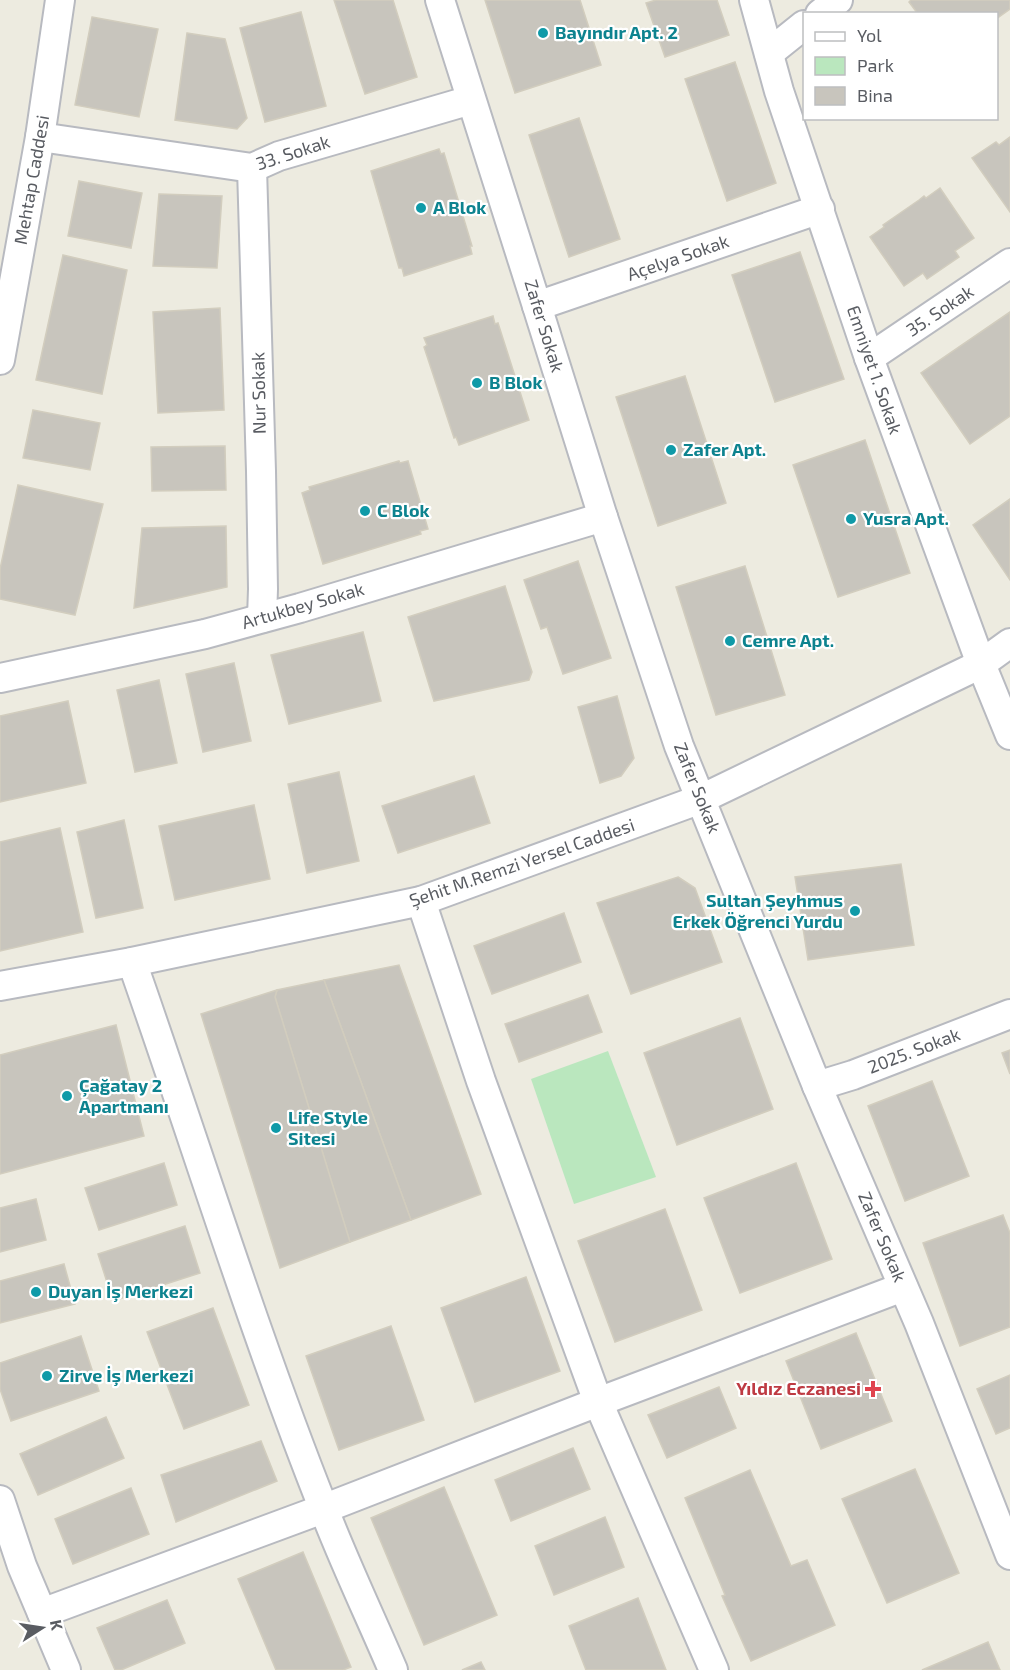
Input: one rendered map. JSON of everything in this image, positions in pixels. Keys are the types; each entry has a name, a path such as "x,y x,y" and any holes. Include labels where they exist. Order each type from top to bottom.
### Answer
{"street":[{"name":"Mehtap Caddesi","path":"0,360 40,137 60,0"},
{"name":"Zafer Sokak","path":"440,0 603,517 679,746 817,1086 903,1287 1010,1555"},
{"name":"Emniyet 1. Sokak","path":"754,0 779,91 869,358 981,664 1010,735"},
{"path":"823,12 838,0"},
{"path":"769,53 803,26"},
{"name":"33. Sokak","path":"40,137 252,168 279,156 471,100"},
{"name":"Nur Sokak","path":"252,168 261,483 262,618"},
{"name":"Açelya Sokak","path":"537,306 820,210"},
{"name":"35. Sokak","path":"869,358 1010,263"},
{"name":"Artukbey Sokak","path":"0,678 205,633 300,608 603,517"},
{"name":"Şehit M.Remzi Yersel Caddesi","path":"0,987 132,962 421,901 701,799 981,664 1010,643"},
{"path":"421,901 485,1092 598,1402 714,1670"},
{"path":"132,962 260,1339 323,1509 393,1670"},
{"name":"2025. Sokak","path":"817,1086 853,1075 1010,1014"},
{"path":"42,1613 323,1509 903,1287"},
{"path":"0,1500 11,1567 42,1613 66,1670"}],"green space":[{"path":"608,1051 656,1177 574,1204 531,1079"}],"building":[{"path":"334,0 393,0 417,77 365,94"},
{"name":"Bayındır Apt. 2","path":"485,0 580,0 601,65 515,93"},
{"path":"656,0 717,0 729,35 665,57 646,3"},
{"path":"911,0 1010,0 1010,9 998,18 998,12 916,12 909,2"},
{"path":"301,12 326,106 265,122 240,28"},
{"path":"92,17 158,29 139,117 75,105"},
{"path":"187,33 225,39 247,118 237,129 175,120"},
{"path":"735,62 776,183 727,201 685,79"},
{"path":"579,118 620,239 569,257 529,135"},
{"path":"1010,137 1010,212 972,158 996,142 999,145"},
{"name":"A Blok","path":"439,149 441,154 444,153 472,246 470,246 472,254 404,276 402,268 399,268 371,171"},
{"path":"79,181 142,193 131,248 68,236"},
{"path":"940,188 974,238 955,251 959,257 927,279 923,273 904,286 870,237 924,196 926,198"},
{"path":"159,194 222,196 217,268 153,266"},
{"path":"800,252 844,379 775,402 732,275"},
{"path":"63,255 127,270 102,394 36,380"},
{"path":"220,308 224,410 158,413 153,312"},
{"path":"1010,312 1010,416 970,444 921,373"},
{"name":"B Blok","path":"493,316 495,324 498,323 529,420 459,445 456,437 454,438 424,347 427,345 424,338"},
{"name":"Zafer Apt.","path":"685,376 726,503 658,526 616,397"},
{"path":"33,410 100,423 90,470 23,458"},
{"name":"Yusra Apt.","path":"865,440 910,573 838,597 793,465"},
{"path":"225,446 226,490 152,491 151,447"},
{"name":"C Blok","path":"399,461 400,463 408,461 428,529 420,531 421,534 323,564 302,493 310,490 309,487"},
{"path":"18,485 103,504 75,615 0,599 0,569"},
{"path":"1010,499 1010,580 973,525"},
{"path":"226,526 227,587 134,608 142,528"},
{"path":"578,561 611,658 563,674 547,627 541,629 524,580"},
{"name":"Cemre Apt.","path":"745,566 785,695 716,715 676,587"},
{"path":"505,586 532,672 529,680 434,701 408,617"},
{"path":"363,632 381,701 289,724 271,655"},
{"path":"234,663 251,741 203,752 186,674"},
{"path":"159,680 177,763 135,772 117,690"},
{"path":"617,696 634,758 621,776 600,783 578,707"},
{"path":"68,701 86,783 0,802 0,716"},
{"path":"339,772 359,861 307,873 288,784"},
{"path":"474,776 490,823 398,853 382,806"},
{"path":"254,805 270,879 175,900 159,826"},
{"path":"124,820 143,908 96,918 77,832"},
{"path":"60,828 83,932 0,951 0,842"},
{"name":"Sultan Şeyhmus Erkek Öğrenci Yurdu","path":"901,864 914,945 808,960 795,877"},
{"path":"678,877 695,888 722,962 631,994 597,903"},
{"path":"564,913 581,962 492,994 474,946"},
{"name":"Life Style Sitesi","path":"399,965 481,1194 411,1220 324,980"},
{"path":"324,980 411,1220 350,1242 275,997 277,990"},
{"name":"Life Style Sitesi","path":"277,990 275,997 350,1242 280,1268 201,1014"},
{"path":"588,995 602,1032 519,1062 505,1024"},
{"path":"740,1018 773,1109 677,1145 644,1053"},
{"name":"Çağatay 2 Apartmanı","path":"116,1025 144,1136 0,1174 0,1055"},
{"path":"1010,1050 1010,1074 1002,1053"},
{"path":"932,1081 969,1176 905,1201 868,1106"},
{"path":"164,1163 177,1205 99,1230 85,1188"},
{"path":"796,1163 832,1259 740,1293 704,1198"},
{"path":"36,1199 46,1240 0,1252 0,1208"},
{"path":"665,1209 702,1310 615,1342 578,1241"},
{"path":"1003,1215 1010,1233 1010,1327 960,1346 923,1243"},
{"path":"185,1226 200,1273 113,1301 98,1254"},
{"name":"Duyan İş Merkezi","path":"64,1264 75,1304 0,1323 0,1281"},
{"path":"526,1277 560,1371 475,1402 441,1308"},
{"path":"213,1308 249,1405 184,1429 147,1332"},
{"path":"391,1326 424,1420 339,1450 306,1356"},
{"path":"856,1333 892,1421 821,1449 786,1361"},
{"name":"Zirve İş Merkezi","path":"81,1336 99,1391 11,1421 0,1389 0,1363"},
{"path":"1010,1375 1010,1428 996,1434 977,1389"},
{"path":"719,1387 736,1428 667,1458 648,1415"},
{"path":"106,1417 124,1458 38,1495 20,1454"},
{"path":"261,1441 277,1481 176,1522 161,1475"},
{"path":"573,1448 590,1489 511,1521 495,1480"},
{"path":"915,1469 959,1573 887,1603 842,1499"},
{"path":"750,1470 791,1566 807,1560 835,1625 751,1661 722,1596 725,1595 685,1498"},
{"path":"444,1487 497,1615 424,1645 371,1518"},
{"path":"131,1488 149,1534 73,1564 55,1519"},
{"path":"605,1517 624,1567 554,1595 535,1546"},
{"path":"303,1552 351,1667 343,1670 276,1670 238,1579"},
{"path":"638,1598 666,1670 586,1670 569,1626"},
{"path":"167,1600 185,1643 121,1670 115,1670 97,1628"},
{"path":"988,1642 1000,1670 922,1670"},
{"path":"481,1662 485,1670 462,1670"}],"place":[{"name":"Bayındır Apt. 2","path":"543,33"},
{"name":"A Blok","path":"421,208"},
{"name":"B Blok","path":"477,383"},
{"name":"Zafer Apt.","path":"671,450"},
{"name":"C Blok","path":"365,511"},
{"name":"Yusra Apt.","path":"851,519"},
{"name":"Cemre Apt.","path":"730,641"},
{"name":"Sultan Şeyhmus Erkek Öğrenci Yurdu","path":"855,911"},
{"name":"Çağatay 2 Apartmanı","path":"67,1096"},
{"name":"Life Style Sitesi","path":"276,1128"},
{"name":"Duyan İş Merkezi","path":"36,1292"},
{"name":"Zirve İş Merkezi","path":"47,1376"},
{"name":"Yıldız Eczanesi","path":"873,1389"}]}
